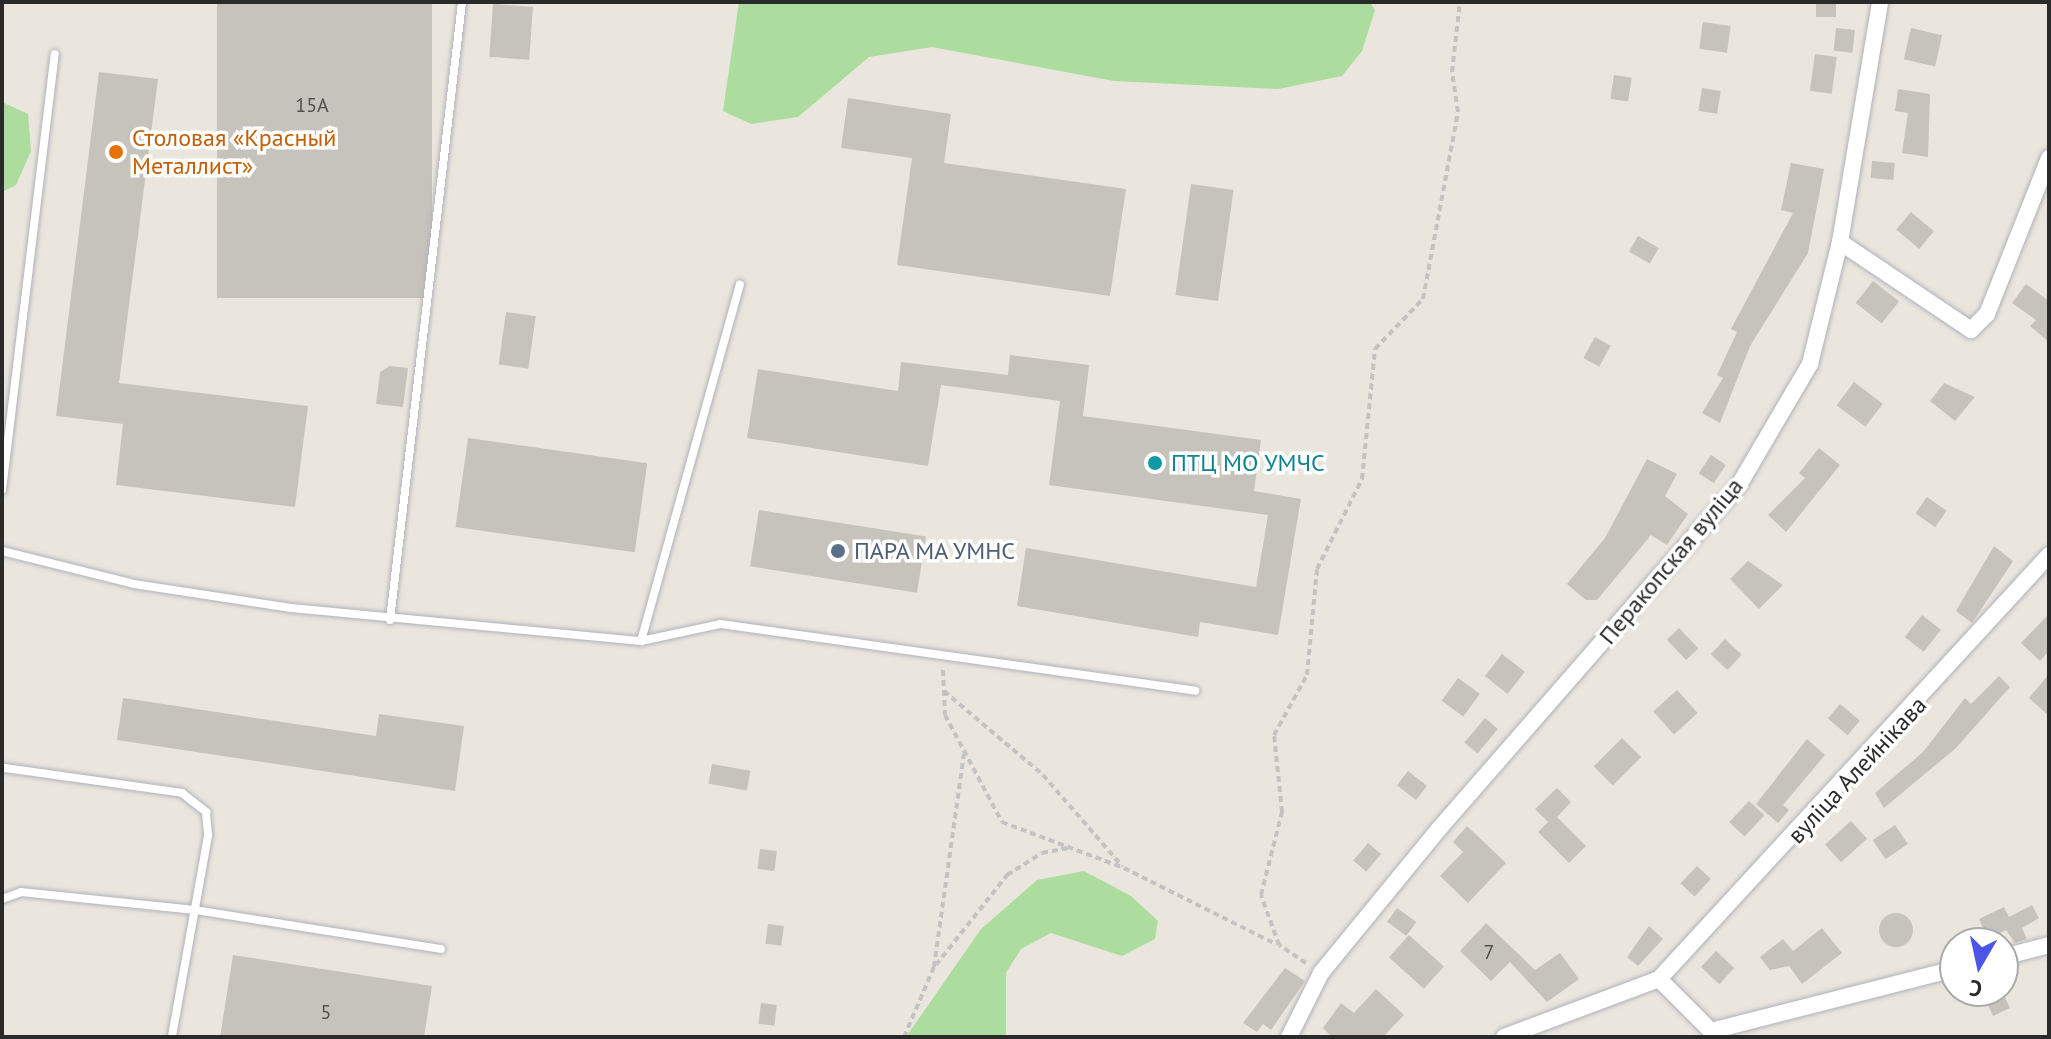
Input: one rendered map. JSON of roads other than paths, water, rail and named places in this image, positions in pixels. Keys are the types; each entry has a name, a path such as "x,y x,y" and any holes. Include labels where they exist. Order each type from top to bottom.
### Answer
{"street":[{"name":"Перакопская вуліца","path":"1289,1037 1321,973 1739,485 1810,364 1840,242 1880,2"},
{"path":"1840,242 1971,330 1987,314 2049,158"},
{"name":"вуліца Алейнікава","path":"1659,979 2049,555"},
{"path":"2019,953 2049,945"},
{"path":"1504,1037 1659,979 1711,1034 1939,973"}],"lane":[{"path":"390,620 462,2"},
{"path":"2,490 55,54"},
{"path":"641,641 740,285"},
{"path":"2,551 206,598 390,620 641,641 721,624 938,658 1195,691"},
{"path":"5,768 182,793 206,812 195,910 172,1037"},
{"path":"2,899 21,892 195,910 441,949"}],"place":[{"name":"Столовая «Красный Металлист»","path":"116,152"},
{"name":"ПТЦ МО УМЧС","path":"1155,463"},
{"name":"ПАРА МА УМНС","path":"838,551"}]}
